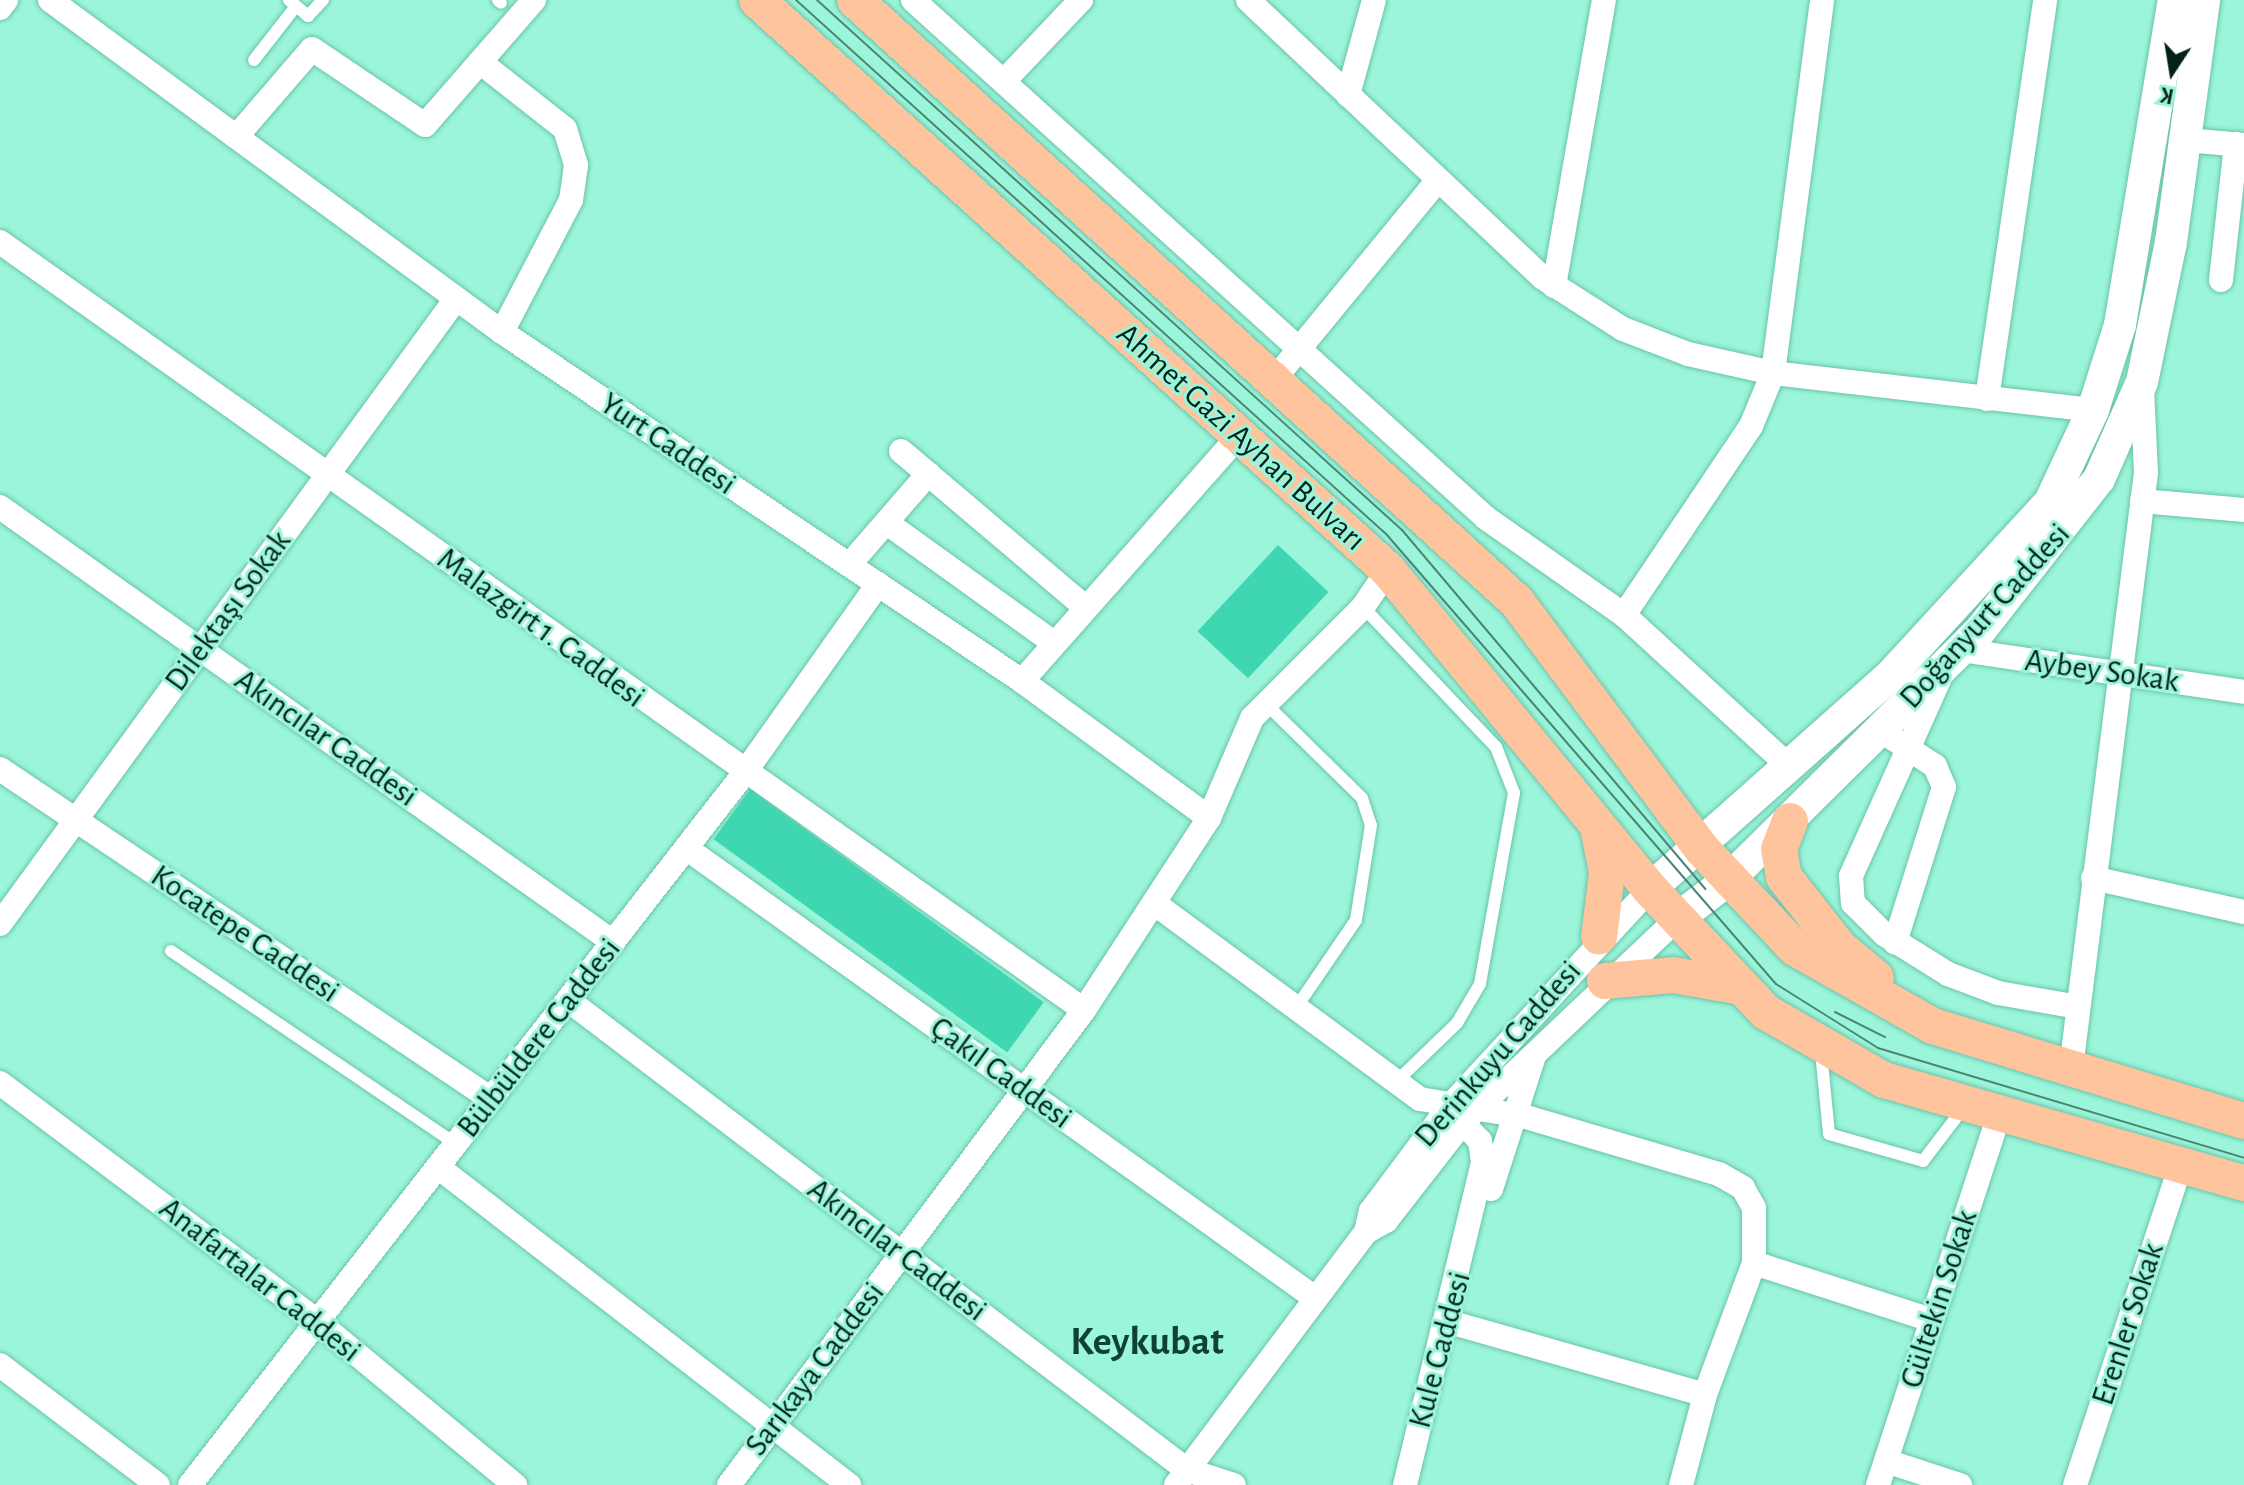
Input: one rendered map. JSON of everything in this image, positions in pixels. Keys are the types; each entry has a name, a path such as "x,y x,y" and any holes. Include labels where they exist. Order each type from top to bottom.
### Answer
{"main road":[{"name":"Ahmet Gazi Ayhan Bulvarı","path":"757,0 1388,570 1650,889 1742,987 1821,1049 1884,1080 2244,1183"},
{"name":"Ahmet Gazi Ayhan Bulvarı","path":"855,0 1517,602 1701,848 1795,948 1933,1026"},
{"path":"1790,821 1779,849 1784,877 1839,947 1933,1026 2244,1121"},
{"path":"1597,822 1607,873 1599,937"},
{"path":"1605,981 1673,975 1742,987"}],"street":[{"path":"0,8 6,0"},
{"name":"Yurt Caddesi","path":"50,0 502,332 1022,681 1209,818"},
{"path":"236,137 307,51 323,51 425,125 534,0"},
{"path":"913,0 1486,518 1624,615 1790,767"},
{"path":"1004,81 1081,0"},
{"path":"1248,0 1554,286 1652,341 1773,373 2093,410"},
{"path":"1348,95 1374,0"},
{"path":"1554,286 1604,0"},
{"path":"1624,615 1751,426 1773,373 1822,0"},
{"path":"1987,399 2045,0"},
{"name":"Doğanyurt Caddesi","path":"1650,889 1701,848 1790,767 2036,523 2093,410 2129,281 2174,0"},
{"name":"Doğanyurt Caddesi","path":"1677,919 1728,880 1790,821 1893,739 1953,658 2080,509 2142,382 2185,140 2204,0"},
{"path":"480,62 565,129 576,165 566,211 502,332"},
{"path":"2185,140 2240,145 2221,280"},
{"path":"1272,382 1297,345 1438,180"},
{"name":"Malazgirt 1. Caddesi","path":"0,242 329,473 743,775 1084,1010"},
{"name":"Dilektaşı Sokak","path":"0,924 456,299"},
{"path":"2071,1068 2116,673 2142,501 2142,382"},
{"path":"1022,681 1238,437"},
{"path":"901,451 1085,607"},
{"path":"849,565 928,474"},
{"path":"2142,501 2244,510"},
{"name":"Akıncılar Caddesi","path":"0,507 613,942"},
{"path":"887,523 1054,643"},
{"path":"1388,570 1363,607 1266,704 1245,730 1209,818 1158,906 1393,1085 1463,1112 1512,1117 1719,1174 1749,1197 1754,1263 1705,1395 1681,1485"},
{"name":"Bülbüldere Caddesi","path":"190,1485 743,775 878,584"},
{"name":"Aybey Sokak","path":"1953,658 2116,673 2244,692"},
{"path":"1895,942 1944,787 1935,766 1893,739 1849,885 1858,911 1895,942 1973,984 2078,1007"},
{"name":"Kocatepe Caddesi","path":"0,769 491,1099"},
{"name":"Çakıl Caddesi","path":"686,848 1315,1298"},
{"path":"2093,878 2244,912"},
{"name":"Derinkuyu Caddesi","path":"1182,1477 1366,1232 1371,1211 1463,1112 1599,937 1650,889"},
{"name":"Sarıkaya Caddesi","path":"729,1485 1084,1010 1158,906"},
{"name":"Derinkuyu Caddesi","path":"1463,1112 1537,1049 1605,981 1677,919"},
{"name":"Akıncılar Caddesi","path":"568,1000 902,1254 1182,1477 1234,1485"},
{"name":"Kule Caddesi","path":"1476,1214 1487,1202 1512,1117 1537,1049"},
{"name":"Anafartalar Caddesi","path":"0,1083 318,1322 515,1485"},
{"name":"Gültekin Sokak","path":"1878,1485 1932,1320 1983,1108"},
{"name":"Kule Caddesi","path":"1405,1485 1476,1214 1482,1150 1463,1112"},
{"name":"Erenler Sokak","path":"2075,1485 2181,1164"},
{"path":"438,1167 849,1485"},
{"path":"1754,1263 1932,1320"},
{"path":"1446,1321 1705,1395"},
{"path":"0,1365 158,1485"},
{"path":"1886,1461 1960,1485"}],"lane":[{"path":"254,60 292,3 308,16 323,0"},
{"path":"1363,607 1496,747 1514,793 1480,984 1457,1023 1393,1085"},
{"path":"1266,704 1362,798 1371,825 1356,920 1294,1011"},
{"path":"171,951 456,1144"},
{"path":"1821,1049 1829,1134 1923,1161 1983,1108"}],"green space":[{"path":"1278,545 1328,592 1248,678 1198,631"},
{"path":"750,789 1044,1002 1007,1053 714,839"}],"tram line":[{"path":"796,0 1387,535 1776,984 1878,1048 2244,1158"},
{"path":"817,0 1402,530 1705,889"},
{"path":"1835,1012 1885,1037"}],"district":[{"name":"Keykubat","path":"1147,1342"}]}
